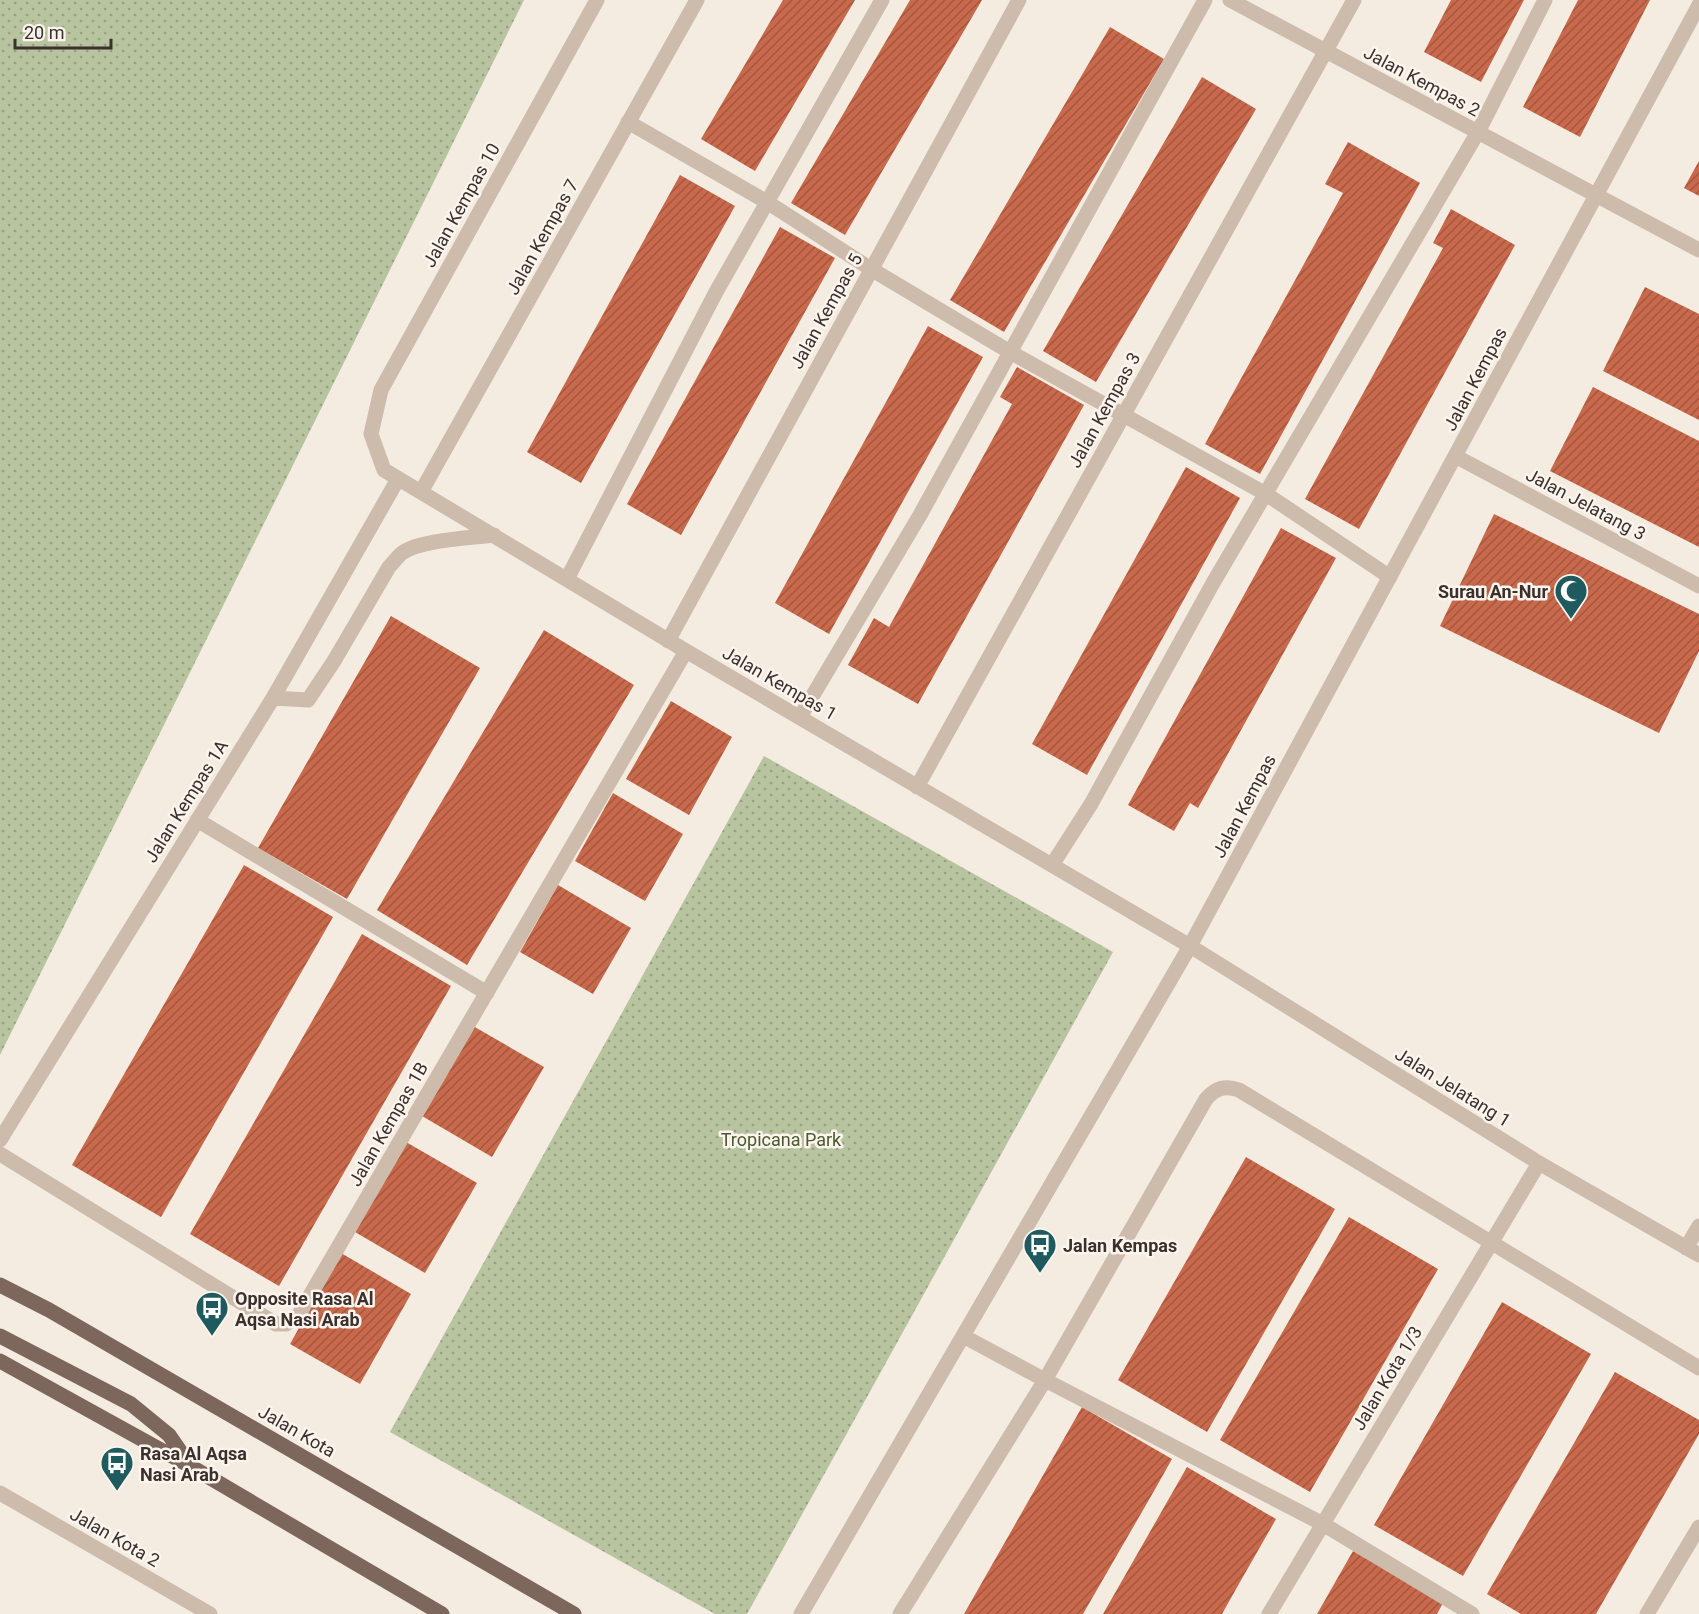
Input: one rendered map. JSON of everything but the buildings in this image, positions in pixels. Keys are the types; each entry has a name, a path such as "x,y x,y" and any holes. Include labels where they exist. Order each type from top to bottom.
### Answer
{"main road":[{"name":"Jalan Kota","path":"0,1285 60,1316 574,1614"},
{"path":"0,1336 131,1404 169,1435 190,1466"},
{"path":"0,1361 190,1466 442,1614"}],"street":[{"name":"Jalan Kempas 10","path":"371,434 381,390 597,0"},
{"name":"Jalan Kempas 7","path":"421,492 697,0"},
{"path":"567,579 716,292 882,0"},
{"name":"Jalan Kempas 5","path":"668,641 1019,0"},
{"path":"800,717 920,515 1205,0"},
{"name":"Jalan Kempas 2","path":"1230,0 1699,250"},
{"name":"Jalan Kempas 3","path":"917,787 1354,0"},
{"path":"1052,865 1091,804 1213,584 1478,132 1545,0"},
{"name":"Jalan Kempas","path":"801,1614 1190,946 1699,5"},
{"path":"628,122 766,202 871,269 1010,352 1266,494 1390,577"},
{"name":"Jalan Kempas 1","path":"371,434 384,470 398,479 668,641 1190,946"},
{"name":"Jalan Jelatang 3","path":"1455,456 1699,586"},
{"name":"Jalan Kempas 1A","path":"0,1140 273,698 398,479"},
{"path":"273,698 308,700 334,662 389,567 401,554 430,544 494,535"},
{"name":"Jalan Kempas 1B","path":"0,1154 276,1324 286,1324 298,1316 686,651"},
{"path":"197,820 487,993"},
{"name":"Jalan Jelatang 1","path":"1190,946 1539,1163 1693,1251"},
{"path":"900,1614 1045,1380 1206,1099 1221,1088 1230,1087 1239,1090 1699,1368"},
{"name":"Jalan Kota 1/3","path":"1269,1614 1539,1163"},
{"path":"1693,1251 1699,1226"},
{"path":"963,1336 1323,1524 1472,1614"},
{"name":"Jalan Kota 2","path":"0,1493 210,1614"},
{"path":"1647,1614 1699,1527"}],"green space":[{"path":"0,0 524,0 0,1055"},
{"name":"Tropicana Park","path":"764,756 1113,952 747,1614 715,1614 390,1432"}],"place":[{"name":"Surau An-Nur","path":"1571,620"},
{"name":"Jalan Kempas","path":"1040,1274"},
{"name":"Opposite Rasa Al Aqsa Nasi Arab","path":"212,1337"},
{"name":"Rasa Al Aqsa Nasi Arab","path":"117,1492"}]}
